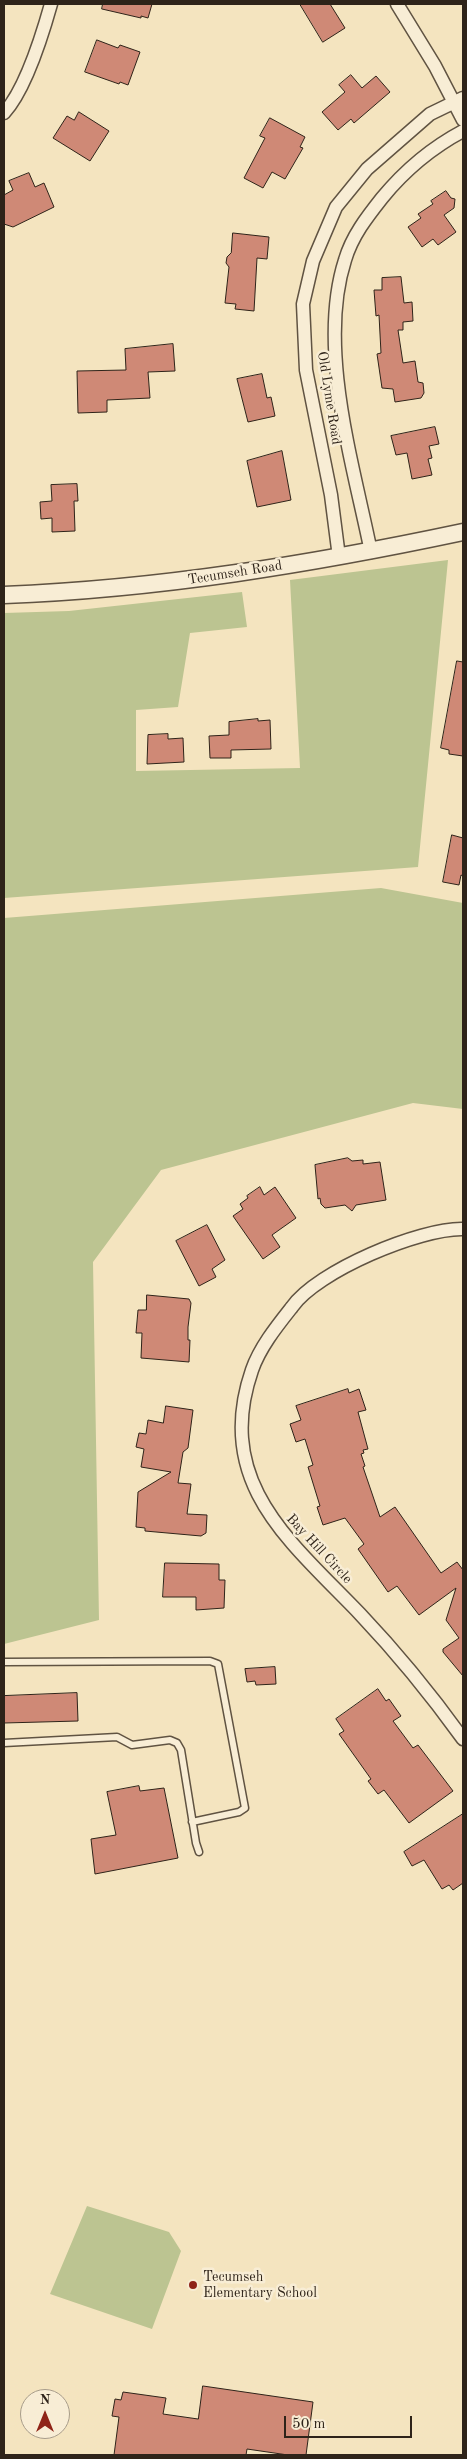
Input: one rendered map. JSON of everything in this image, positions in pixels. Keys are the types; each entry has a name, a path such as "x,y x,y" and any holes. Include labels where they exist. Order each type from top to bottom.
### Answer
{"street":[{"path":"4,113 17,94 43,33 51,4"},
{"path":"396,4 459,100 463,120"},
{"name":"Old Lyme Road","path":"339,557 331,495 306,370 303,304 313,261 336,207 368,168 430,114 459,100"},
{"name":"Old Lyme Road","path":"371,552 340,399 335,347 337,291 345,258 361,224 398,179 437,145 463,131"},
{"name":"Tecumseh Road","path":"4,595 73,592 188,581 371,552 463,532"},
{"name":"Bay Hill Circle","path":"463,1229 437,1231 380,1250 321,1280 297,1299 267,1340 252,1369 243,1405 242,1446 247,1472 260,1502 282,1534 372,1627 463,1740"}],"lane":[{"path":"4,1662 210,1661 218,1664 245,1808 239,1812 192,1822"},
{"path":"4,1743 117,1737 132,1745 170,1740 177,1743 181,1750 192,1822 199,1852"}],"green space":[{"path":"448,560 418,867 4,898 4,613 69,611 242,592 247,627 190,633 178,707 136,710 136,771 300,768 290,580"},
{"path":"381,888 463,903 463,1109 413,1103 161,1170 93,1262 99,1620 4,1644 4,918"},
{"path":"87,2206 169,2232 181,2251 152,2329 50,2294"}],"building":[{"path":"103,4 152,4 148,18 141,16 141,18 102,9"},
{"path":"300,4 330,4 345,28 323,42"},
{"path":"97,40 118,48 120,45 140,52 128,85 120,82 119,84 85,72"},
{"path":"351,75 362,88 376,76 390,92 354,123 351,119 338,130 322,112 345,92 339,85"},
{"path":"79,112 109,131 90,161 53,138 67,116 74,120"},
{"path":"270,118 305,137 300,147 303,148 285,179 272,172 263,188 244,178 265,138 260,136"},
{"path":"29,173 35,187 44,183 54,207 13,227 4,224 4,195 13,190 9,181"},
{"path":"446,191 451,198 455,199 454,208 444,215 456,232 438,245 433,239 422,247 408,227 421,218 418,214 433,204 431,201"},
{"path":"233,233 269,237 267,259 257,258 254,311 235,309 236,304 225,303 229,267 226,263 227,257 231,253"},
{"path":"401,277 404,303 412,302 413,321 403,322 403,330 398,330 403,363 415,361 418,382 423,383 424,393 421,398 395,402 393,389 382,388 377,354 381,353 379,315 376,316 374,290 382,290 382,278"},
{"path":"173,344 175,371 148,372 150,398 107,400 107,412 78,413 77,371 126,370 125,349"},
{"path":"262,374 267,398 271,397 275,416 248,422 237,379"},
{"path":"435,427 439,444 429,446 432,458 428,459 432,475 412,479 407,453 396,455 391,436"},
{"path":"282,451 291,500 257,507 247,461"},
{"path":"77,484 78,501 74,501 75,531 52,532 52,518 41,519 40,502 52,501 51,485"},
{"path":"457,661 463,662 463,756 449,754 449,750 441,748"},
{"path":"258,719 258,721 270,720 271,749 231,750 231,758 210,758 209,736 229,735 229,722"},
{"path":"168,734 168,739 183,738 184,762 147,764 148,735"},
{"path":"452,835 463,838 463,876 461,875 459,885 443,882"},
{"path":"348,1158 352,1161 363,1160 363,1164 380,1162 386,1200 356,1205 352,1211 345,1205 325,1208 321,1204 320,1198 318,1199 315,1165"},
{"path":"260,1187 264,1195 275,1187 296,1218 272,1235 280,1247 263,1259 233,1216 243,1209 240,1204 248,1198 247,1196"},
{"path":"207,1225 225,1260 212,1269 216,1277 199,1286 176,1241"},
{"path":"147,1295 189,1299 191,1303 188,1327 188,1340 190,1340 189,1362 141,1358 142,1333 136,1333 138,1310 146,1310"},
{"path":"348,1389 349,1393 359,1389 366,1410 358,1412 368,1449 363,1450 364,1453 361,1454 365,1466 363,1467 380,1517 395,1507 441,1573 457,1562 463,1570 463,1676 443,1652 443,1649 459,1638 446,1620 456,1588 419,1615 397,1586 388,1592 358,1549 364,1544 345,1518 323,1525 317,1507 320,1506 308,1467 313,1465 305,1439 296,1442 290,1424 301,1420 296,1406"},
{"path":"166,1406 193,1410 188,1448 183,1452 178,1483 191,1484 187,1514 207,1515 206,1533 201,1536 145,1531 145,1528 136,1527 138,1492 171,1472 141,1467 144,1449 136,1447 139,1433 146,1434 148,1420 163,1423"},
{"path":"165,1563 219,1564 219,1580 225,1580 224,1608 196,1610 196,1597 163,1597"},
{"path":"275,1667 276,1684 256,1685 255,1681 247,1682 245,1669"},
{"path":"378,1689 386,1701 389,1699 401,1716 393,1721 413,1748 418,1745 453,1791 409,1823 384,1790 378,1794 368,1781 371,1779 339,1734 344,1731 336,1719"},
{"path":"77,1693 78,1721 4,1723 4,1696"},
{"path":"139,1786 140,1791 164,1788 178,1858 95,1874 91,1839 116,1835 107,1792"},
{"path":"463,1814 463,1883 453,1890 449,1885 442,1889 424,1860 412,1866 404,1852"},
{"path":"203,2386 313,2402 306,2455 288,2455 247,2449 246,2455 114,2455 119,2417 112,2416 115,2399 121,2400 123,2392 166,2398 163,2414 198,2419"}],"place":[{"name":"Tecumseh Elementary School","path":"193,2285"}]}
